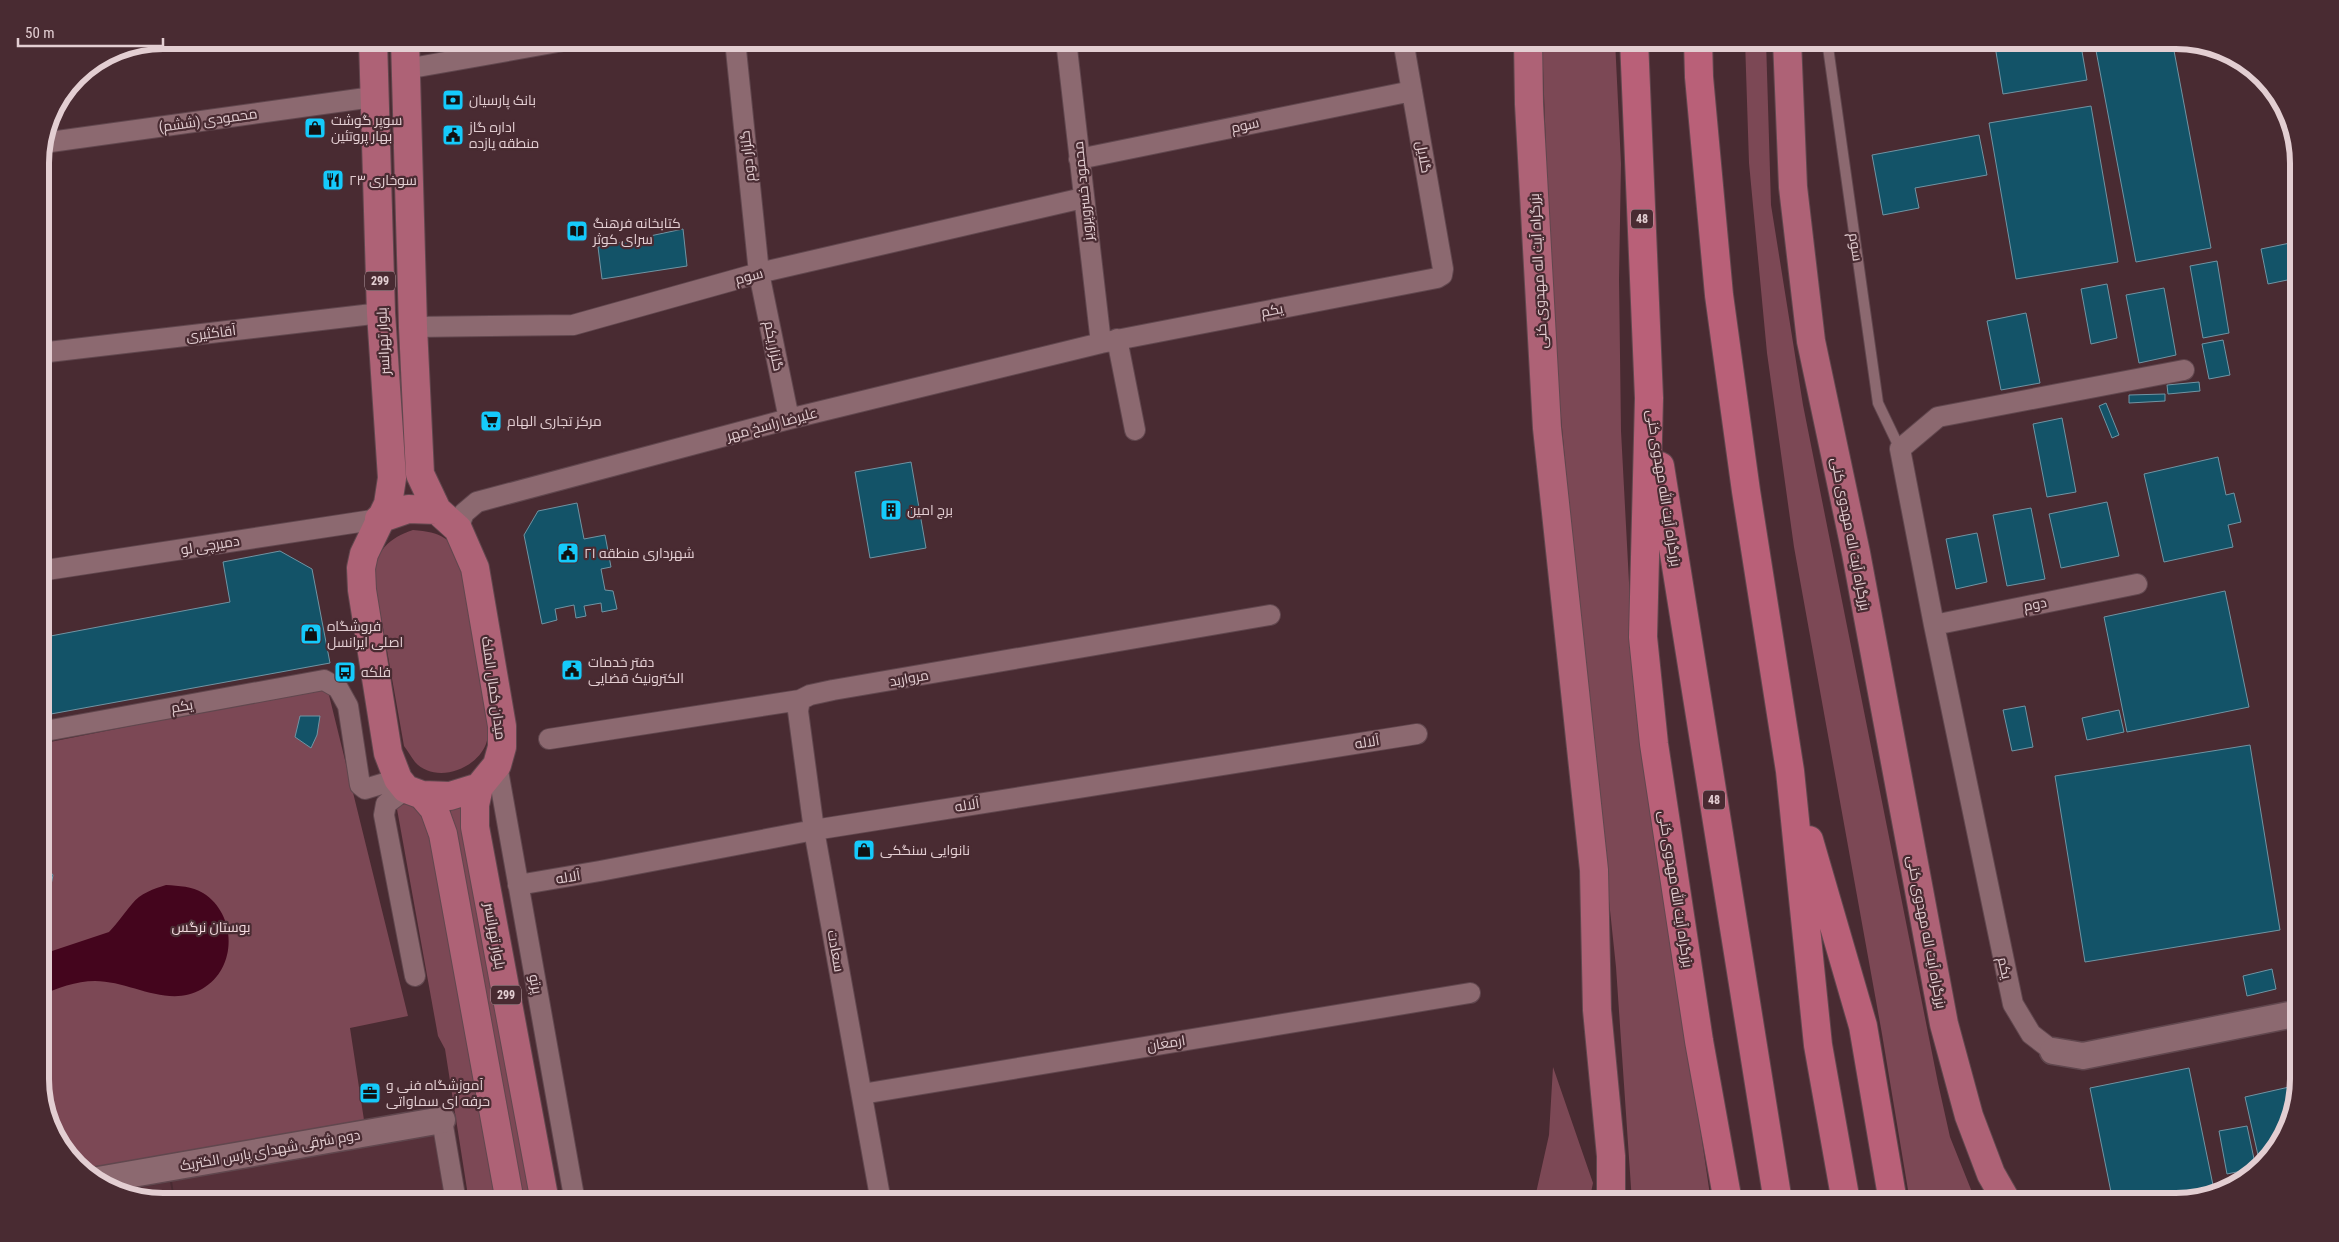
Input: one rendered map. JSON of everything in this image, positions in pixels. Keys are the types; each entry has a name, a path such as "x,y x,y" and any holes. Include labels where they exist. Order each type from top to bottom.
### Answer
{"highway":[{"name":"48","path":"1634,49 1649,398"},
{"path":"1698,49 1699,77 1719,295 1748,501 1790,771 1818,1045 1844,1193"},
{"name":"بزرگراه آیت الله مهدوی کنی","path":"1649,398 1644,647 1654,744 1699,1041 1725,1193"},
{"name":"بزرگراه آیت الله مهدوی کنی","path":"1649,398 1777,1193"},
{"path":"1790,771 1863,1026 1891,1193"}],"main road":[{"name":"بلوار تهرانسر","path":"373,49 381,313 392,478 388,504 380,519"},
{"name":"299","path":"405,49 413,328 420,474 437,510"},
{"name":"بزرگراه آیت اله مهدوی کنی","path":"1528,49 1529,104 1547,428 1594,870 1597,1010 1612,1193"},
{"name":"بزرگراه آیت اله مهدوی کنی","path":"1787,49 1793,186 1811,341 1856,552 1944,1024 1969,1116 1991,1174 2002,1193"},
{"path":"437,510 408,509 380,519 364,554 361,568 362,590 390,764 409,788 450,796 479,788"},
{"name":"میدان کمال الملک","path":"437,510 458,529 475,568 497,685 502,726 502,747 497,765 479,788"},
{"name":"299","path":"409,788 434,809 443,834 508,1193"},
{"name":"بلوار تهرانسر","path":"479,788 475,805 476,827 543,1193"}],"street":[{"path":"406,69 518,49"},
{"name":"گلزار دوم","path":"735,49 759,273"},
{"name":"محمود خسروپرویز","path":"1067,49 1083,198 1109,341 1135,430"},
{"name":"گلایل","path":"1405,49 1443,268 1442,275"},
{"name":"سوم","path":"1079,159 1412,90"},
{"name":"محمودی (ششم)","path":"51,142 373,97"},
{"name":"سوم","path":"413,328 573,325 759,273 1083,198"},
{"name":"گلزار یکم","path":"759,273 789,420"},
{"name":"یکم","path":"1109,341 1437,278 1442,275"},
{"name":"آقاکثیری","path":"49,352 381,313"},
{"name":"علیرضا راسخ مهر","path":"458,529 464,513 477,502 789,420 1109,341"},
{"path":"1900,450 1938,416 2184,370"},
{"name":"سوم","path":"1900,450 1934,625"},
{"name":"دمیرچی لو","path":"49,569 380,519"},
{"name":"دوم","path":"1934,625 2137,584"},
{"name":"مروارید","path":"549,739 800,700 810,695 833,690 1270,615"},
{"name":"یکم","path":"1934,625 2013,1004 2031,1034 2053,1051 2083,1056 2290,1015"},
{"name":"یکم","path":"49,730 324,680 338,688 348,706 360,786 365,788 409,788"},
{"name":"سعادت","path":"800,700 798,711 814,830 879,1193"},
{"name":"آلاله","path":"518,885 814,830 1417,734"},
{"name":"پرتو","path":"497,765 573,1193"},
{"path":"409,788 386,804 384,815 415,976"},
{"name":"ارمغان","path":"862,1094 1470,994"},
{"path":"442,1120 454,1193"},
{"name":"دوم شرقی شهدای پارس الکتریک","path":"108,1178 442,1120"}],"lane":[{"name":"سوم","path":"1828,49 1878,402 1900,450"}],"shaded area":[{"path":"166,885 185,887 203,893 214,902 222,914 227,927 229,941 222,969 214,980 202,989 176,996 163,995 109,982 95,981 81,982 49,992 49,952 109,932 132,904 148,892"},
{"path":"434,1133 448,1193 174,1193 172,1181"},
{"path":"170,1182 172,1193 156,1193 134,1189"}],"green space":[{"path":"1542,49 1615,49 1621,164 1619,279 1621,431 1634,677 1710,1193 1631,1193 1616,967 1585,673 1558,385 1548,204"},
{"path":"1745,49 1766,49 1771,205 1803,405 1938,1083 1950,1137 1972,1193 1908,1193 1882,1034 1794,547 1767,353 1749,163"},
{"path":"413,530 431,532 444,538 454,548 462,564 488,718 488,737 481,753 474,761 464,767 444,773 423,769 415,762 404,746 374,577 380,553 397,537"},
{"name":"بوستان نرگس","path":"318,689 328,691 408,1016 350,1028 364,1120 92,1168 77,1154 68,1142 55,1116 49,1086 49,742"},
{"path":"405,804 415,807 433,829 498,1193 468,1193 445,1049 438,1036 397,809 399,805"},
{"path":"455,806 464,808 529,1193 518,1193 451,810"},
{"path":"1553,1067 1593,1183 1591,1193 1536,1193 1549,1135"}],"building":[{"path":"1996,49 2082,49 2087,80 2003,94"},
{"path":"2096,49 2174,49 2211,248 2136,262"},
{"path":"2091,106 2118,262 2016,279 1989,123"},
{"path":"1979,135 1987,175 1915,188 1919,208 1883,215 1872,155"},
{"path":"683,229 687,266 602,279 598,247"},
{"path":"2290,243 2290,279 2268,284 2261,249"},
{"path":"2217,261 2229,333 2203,338 2190,266"},
{"path":"2107,284 2117,338 2091,344 2081,289"},
{"path":"2164,288 2176,355 2139,363 2126,295"},
{"path":"2026,313 2040,383 2001,390 1987,321"},
{"path":"2223,340 2230,375 2209,379 2202,344"},
{"path":"2199,382 2200,391 2168,394 2167,385"},
{"path":"2165,394 2165,401 2129,403 2129,395"},
{"path":"2106,403 2119,435 2112,438 2099,406"},
{"path":"2062,418 2076,492 2047,497 2033,424"},
{"path":"2218,457 2226,495 2234,493 2241,522 2228,525 2233,547 2164,562 2144,474"},
{"name":"برج امین","path":"911,462 926,548 870,558 855,472"},
{"path":"2107,502 2119,556 2061,568 2049,514"},
{"name":"شهرداری منطقه ۲۱","path":"577,503 584,539 605,535 611,567 601,569 605,590 613,591 617,609 602,612 601,603 584,606 586,616 576,618 574,605 555,609 557,620 542,624 524,535 538,511"},
{"path":"2031,508 2045,579 2007,586 1993,515"},
{"path":"1977,533 1987,582 1956,589 1946,539"},
{"path":"280,551 312,569 330,663 49,714 49,636 230,602 223,562"},
{"path":"2225,591 2249,707 2127,732 2104,617"},
{"path":"2025,706 2033,747 2012,751 2003,710"},
{"path":"2119,710 2124,732 2087,740 2082,718"},
{"path":"300,716 320,716 317,735 311,748 295,737"},
{"path":"2250,745 2280,930 2085,962 2055,776"},
{"path":"49,870 53,875 49,895"},
{"path":"2272,969 2276,989 2247,996 2243,976"},
{"path":"2189,1068 2213,1187 2183,1193 2111,1193 2090,1088"},
{"path":"2289,1087 2284,1116 2271,1142 2259,1157 2245,1097"},
{"path":"2247,1126 2255,1161 2244,1171 2227,1174 2219,1131"}],"place":[{"name":"بانک پارسیان","path":"453,100"},
{"name":"سوپر گوشت بهار پروتئین","path":"315,128"},
{"name":"اداره گاز منطقه یازده","path":"453,135"},
{"name":"سوخاری ۲۳","path":"333,180"},
{"name":"کتابخانه فرهنگ سرای کوثر","path":"577,231"},
{"name":"مرکز تجاری الهام","path":"491,421"},
{"name":"برج امین","path":"891,510"},
{"name":"شهرداری منطقه ۲۱","path":"568,553"},
{"name":"فروشگاه اصلی ایرانسل","path":"311,634"},
{"name":"دفتر خدمات الکترونیک قضایی","path":"572,670"},
{"name":"فلکه","path":"345,672"},
{"name":"نانوایی سنگکی","path":"864,850"},
{"name":"آموزشگاه فنی و حرفه ای سماواتی","path":"370,1093"}]}
